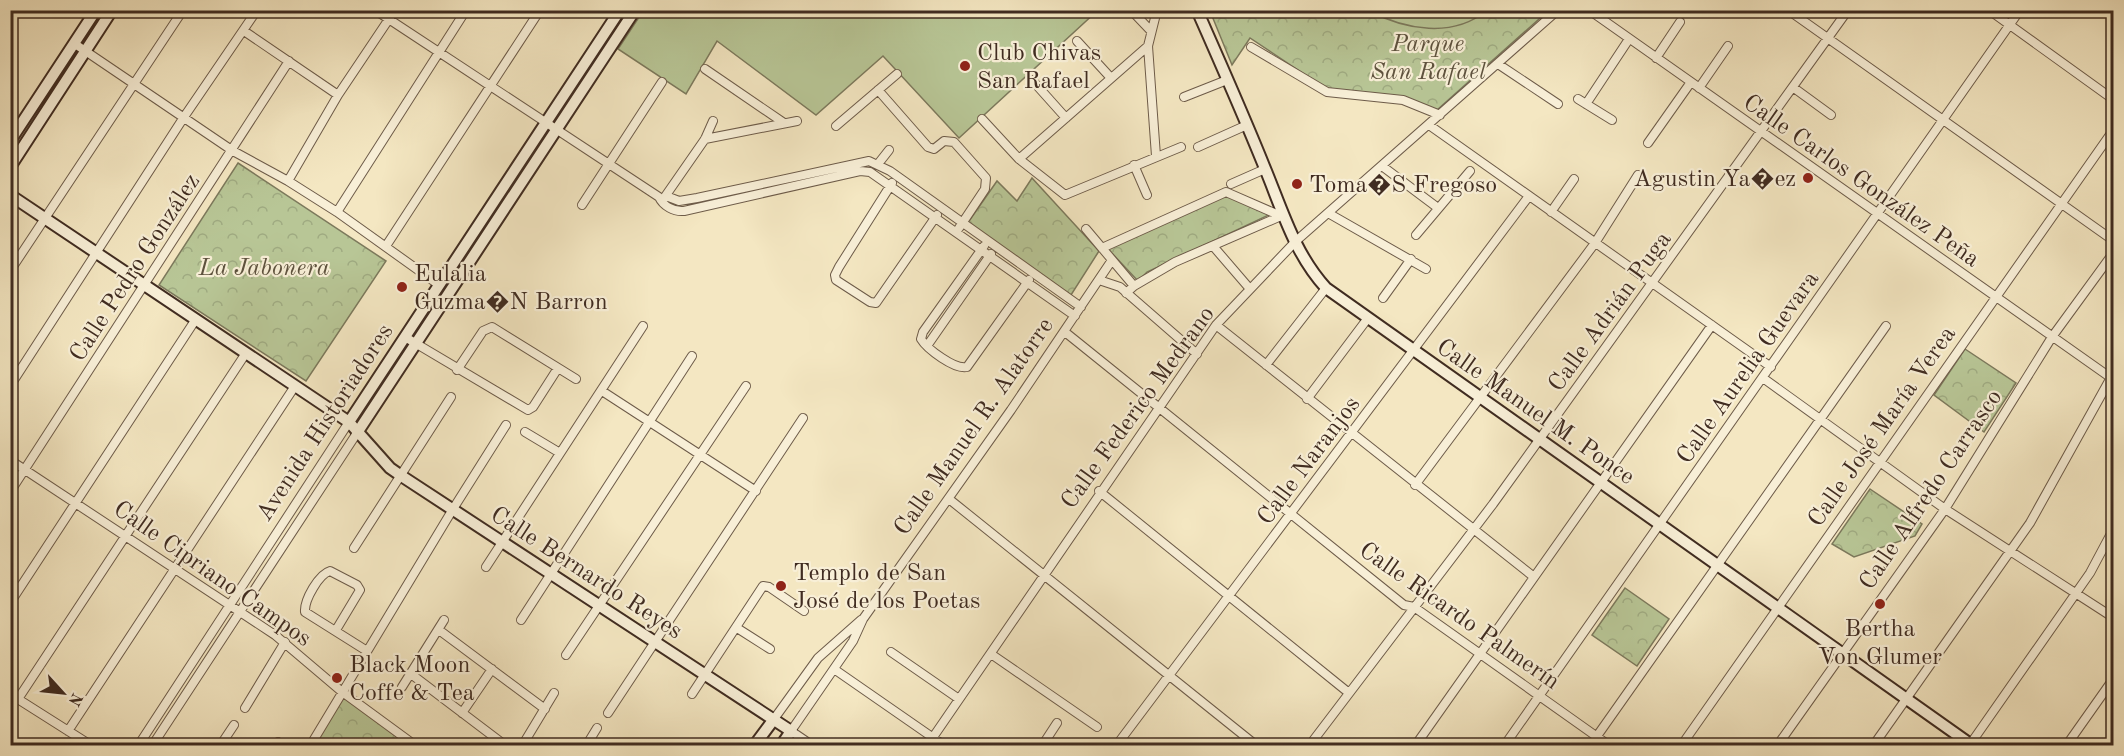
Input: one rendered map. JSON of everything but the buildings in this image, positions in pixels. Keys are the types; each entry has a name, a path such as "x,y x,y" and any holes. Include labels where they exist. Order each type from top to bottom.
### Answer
{"street":[{"path":"10,167 112,10"},
{"path":"10,271 183,10"},
{"path":"10,386 98,254 184,117 257,10"},
{"path":"375,10 662,198 679,201 855,163 869,161 878,164 889,150"},
{"path":"288,181 338,95 395,10"},
{"path":"337,212 466,10"},
{"path":"386,246 540,10"},
{"path":"550,126 620,10"},
{"path":"550,126 635,10"},
{"path":"1131,10 1151,31"},
{"path":"1156,156 1148,46 1156,13 1163,10"},
{"name":"Calle Manuel M. Ponce","path":"1197,10 1265,169 1281,216 1312,273 1326,288 1971,745"},
{"name":"Calle Federico Medrano","path":"927,746 1099,491 1216,325 1296,241 1558,10"},
{"name":"Calle Carlos González Peña","path":"1589,10 1762,134 1880,213 1994,298 2112,377"},
{"path":"1788,10 2114,241"},
{"name":"Calle Adrián Puga","path":"1309,746 1540,440 1762,134 1848,10"},
{"path":"1989,10 2114,100"},
{"name":"Calle Aurelia Guevara","path":"1504,746 1880,213 2020,10"},
{"path":"10,141 75,44 91,12"},
{"path":"1656,58 1680,22"},
{"path":"244,31 338,95"},
{"path":"1612,120 1582,102 1629,39"},
{"path":"1077,41 1111,78"},
{"path":"75,44 233,151 288,181 337,212 439,285"},
{"path":"1019,159 1148,46"},
{"path":"1699,88 1728,46"},
{"path":"1251,47 1327,92 1403,100 1440,115"},
{"name":"Calle Pedro González","path":"10,492 233,151 289,61"},
{"path":"1498,64 1558,104"},
{"path":"705,69 784,123"},
{"path":"836,126 897,74"},
{"path":"1032,80 1066,118"},
{"path":"1184,97 1227,80"},
{"path":"582,205 662,82"},
{"path":"1648,143 1691,82"},
{"path":"1794,88 1830,115"},
{"path":"878,90 928,147 934,149 944,141 954,142 986,178 985,189 956,232"},
{"path":"982,119 1019,159 1067,195 1181,147"},
{"path":"662,198 705,139 713,121"},
{"path":"705,139 797,121"},
{"path":"1198,147 1247,125"},
{"path":"1429,125 1771,367"},
{"name":"Avenida Historiadores","path":"138,746 439,285 550,126"},
{"name":"Avenida Historiadores","path":"152,746 242,612 415,344 550,126"},
{"name":"Calle José María Verea","path":"1681,746 2114,129"},
{"name":"Calle Manuel R. Alatorre","path":"878,164 1081,307"},
{"path":"1134,165 1148,195"},
{"path":"1382,166 1438,208"},
{"path":"1231,184 1265,169"},
{"name":"Calle Manuel R. Alatorre","path":"662,198 676,211 860,171 870,172 1075,316"},
{"path":"1416,235 1470,171"},
{"path":"1415,485 1595,243 1638,175"},
{"path":"896,176 838,267 836,280 870,302 876,303 941,209"},
{"path":"1551,212 1574,179"},
{"path":"1102,248 1226,192 1281,216"},
{"name":"Calle Bernardo Reyes","path":"10,195 349,422 357,433 400,475 813,746"},
{"name":"Calle Naranjos","path":"1121,744 1169,675 1292,516 1529,196"},
{"path":"697,198 699,207"},
{"path":"1328,213 1426,269"},
{"path":"1126,293 1134,285 1175,262 1281,216"},
{"path":"1086,229 1134,285"},
{"path":"987,242 923,332 921,339 927,346 958,367 967,367 1034,274"},
{"path":"1213,246 1250,289"},
{"path":"927,346 995,248"},
{"name":"Calle Alfredo Carrasco","path":"1777,746 1945,509 2052,338 2114,252"},
{"name":"Calle Manuel R. Alatorre","path":"754,746 818,658 862,619 949,499 1112,260"},
{"path":"1383,298 1411,260"},
{"path":"1099,280 1114,284 1126,293 1197,354"},
{"path":"1266,365 1326,288"},
{"path":"1307,399 1368,318"},
{"path":"10,603 196,319"},
{"path":"1216,325 1533,578"},
{"path":"1415,746 1712,325"},
{"path":"486,567 643,326"},
{"path":"1590,746 1886,326"},
{"path":"457,370 488,327 576,380"},
{"name":"Calle Ricardo Palmerín","path":"1065,332 1404,605 1414,607 1610,746"},
{"path":"405,337 457,370 528,410 533,407 558,368"},
{"path":"18,699 246,353"},
{"path":"521,620 692,356"},
{"path":"1874,746 2030,523 2112,377"},
{"path":"1763,378 1945,509 2114,618"},
{"path":"68,731 296,386"},
{"path":"566,655 601,606 699,454 746,386"},
{"path":"602,391 756,491"},
{"path":"354,548 452,397"},
{"path":"608,713 803,418"},
{"path":"310,746 341,691 506,425"},
{"path":"525,432 560,453"},
{"name":"Calle Cipriano Campos","path":"10,460 177,568 285,642 341,691 416,746"},
{"path":"1099,491 1349,693"},
{"path":"949,499 1257,746"},
{"path":"1971,745 2077,593 2114,528"},
{"path":"336,630 360,590 357,585 330,571 323,575 304,610 367,651"},
{"path":"692,694 765,585 804,611"},
{"name":"Calle Manuel R. Alatorre","path":"781,746 853,641 862,619"},
{"path":"402,687 444,620"},
{"path":"737,628 771,649"},
{"path":"439,630 545,709"},
{"path":"244,708 285,642"},
{"path":"891,652 959,699"},
{"path":"991,654 1097,727"},
{"path":"462,713 492,669"},
{"path":"834,669 945,746"},
{"path":"411,674 506,746"},
{"path":"2066,746 2114,678"},
{"path":"522,746 554,693"},
{"path":"10,694 92,746"},
{"path":"1042,746 1057,723"},
{"path":"220,746 234,725"},
{"path":"586,746 597,728"}],"green space":[{"name":"Club Chivas San Rafael","path":"643,11 1097,11 959,138 883,56 816,115 717,41 686,94 618,49"},
{"name":"Parque San Rafael","path":"1210,11 1548,11 1437,110 1325,88 1250,38 1232,65"},
{"path":"1370,11 1486,11 1473,20 1459,25 1429,28 1398,23"},
{"name":"La Jabonera","path":"238,163 386,261 306,381 159,285"},
{"path":"1032,178 1099,251 1071,295 967,224 997,181 1017,201"},
{"path":"1226,195 1271,214 1147,272 1138,281 1108,249"},
{"path":"1965,349 2016,383 1984,432 1934,395"},
{"path":"1870,489 1922,524 1915,536 1854,557 1832,544"},
{"path":"1625,588 1669,619 1637,666 1592,635"},
{"path":"343,696 409,745 314,746"}],"place":[{"name":"Club Chivas San Rafael","path":"965,66"},
{"name":"Agustin Ya�ez","path":"1808,178"},
{"name":"Toma�S Fregoso","path":"1297,184"},
{"name":"Eulalia Guzma�N Barron","path":"402,287"},
{"name":"Templo de San José de los Poetas","path":"781,586"},
{"name":"Bertha Von Glumer","path":"1880,604"},
{"name":"Black Moon Coffe & Tea","path":"337,678"}]}
